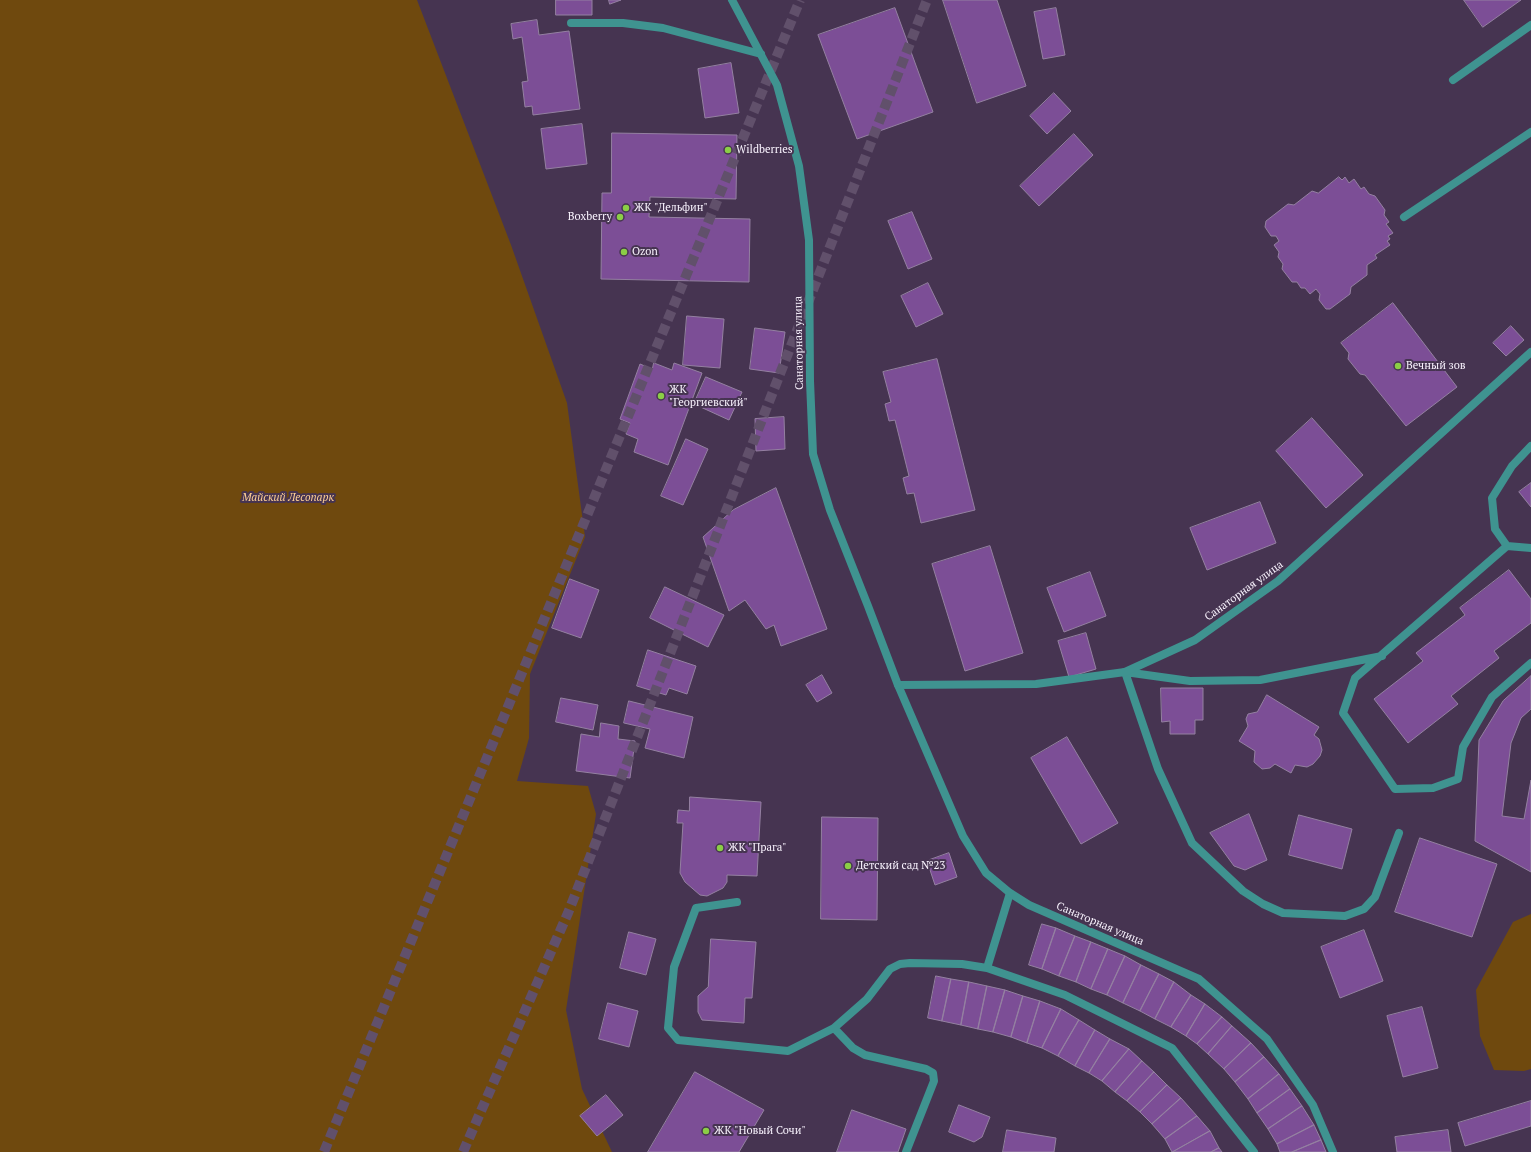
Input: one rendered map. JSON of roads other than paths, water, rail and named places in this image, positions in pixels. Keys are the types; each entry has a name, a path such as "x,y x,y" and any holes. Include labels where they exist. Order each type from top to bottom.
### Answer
{"street":[{"name":"Санаторная улица","path":"732,0 777,85 799,166 809,240 810,381 813,454 830,510 898,685 963,836 986,873 1010,894 1029,905 1199,979 1268,1038 1313,1105 1333,1152"},
{"path":"571,23 623,23 663,28 761,54"},
{"path":"1453,80 1531,25"},
{"path":"1404,217 1531,132"},
{"name":"Санаторная улица","path":"898,685 1036,684 1125,672 1194,640 1278,581 1531,352"},
{"path":"1507,546 1495,529 1492,498 1512,466 1531,446"},
{"path":"1531,548 1507,546 1355,678 1343,713 1395,789 1433,788 1458,779 1463,747 1492,697 1531,663"},
{"path":"1382,656 1260,680 1190,680 1125,672 1158,769 1192,842 1242,891 1263,904 1283,912 1345,916 1364,909 1375,897 1399,833"},
{"path":"987,968 1010,894"},
{"path":"737,902 696,908 674,967 668,1028 678,1040 788,1051 834,1028 867,999 890,969 900,964 962,964 987,968 1065,995 1172,1048 1254,1152"},
{"path":"834,1028 853,1048 865,1055 926,1069 933,1072 934,1081 906,1152"}],"tunnel":[{"path":"324,1152 800,0"},
{"path":"463,1152 568,913 927,0"}],"place":[{"name":"Wildberries","path":"728,150"},
{"name":"ЖК \"Дельфин\"","path":"626,208"},
{"name":"Boxberry","path":"620,217"},
{"name":"Ozon","path":"624,252"},
{"name":"Вечный зов","path":"1398,366"},
{"name":"ЖК \"Георгиевский\"","path":"661,396"},
{"name":"ЖК \"Прага\"","path":"720,848"},
{"name":"Детский сад №23","path":"848,866"},
{"name":"ЖК \"Новый Сочи\"","path":"706,1131"}],"park label":[{"name":"Майский Лесопарк","path":"288,498"}]}
